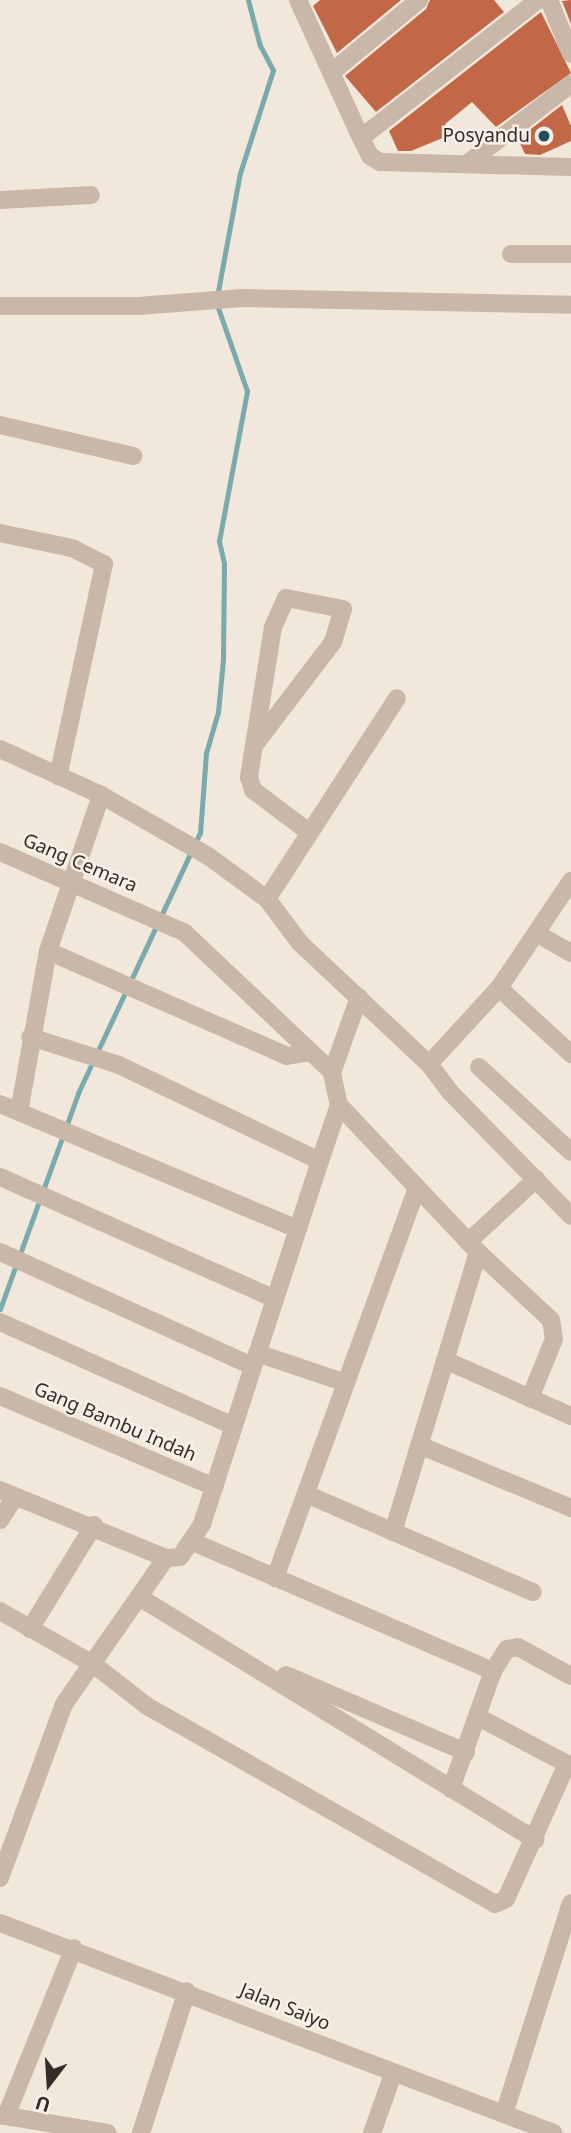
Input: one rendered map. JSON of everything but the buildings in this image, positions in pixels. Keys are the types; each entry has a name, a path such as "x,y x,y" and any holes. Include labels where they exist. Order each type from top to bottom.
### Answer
{"street":[{"path":"298,0 333,71 361,138 375,160 571,167"},
{"path":"333,71 419,0"},
{"path":"361,138 538,0"},
{"path":"549,0 571,54"},
{"path":"468,163 571,84"},
{"path":"0,200 91,195"},
{"path":"511,254 571,254"},
{"path":"0,306 138,306 202,298 571,305"},
{"path":"0,425 133,456"},
{"path":"0,533 72,548 104,564 58,775"},
{"path":"256,743 333,642 343,609 286,598 274,627 256,743 250,786 310,833"},
{"path":"267,899 397,698"},
{"path":"0,750 101,794 208,856 267,899 300,943 429,1064 571,1216"},
{"path":"19,1112 30,1037 48,951 73,886 101,794"},
{"name":"Gang Cemara","path":"0,852 185,933 332,1072"},
{"path":"429,1064 499,988 571,881"},
{"path":"536,933 571,953"},
{"path":"48,951 287,1056 309,1052"},
{"path":"499,988 571,1054"},
{"path":"0,1520 7,1493 94,1525 166,1558 178,1559 193,1542 215,1487 339,1105 332,1072 359,997"},
{"path":"30,1037 78,1049 119,1065 320,1161"},
{"path":"479,1067 571,1152"},
{"path":"0,1104 81,1135 298,1229"},
{"path":"339,1105 473,1247 554,1326 554,1339 530,1398"},
{"path":"0,1177 275,1299"},
{"path":"393,1531 445,1360 473,1247 536,1180"},
{"path":"275,1578 416,1188"},
{"path":"3,1253 255,1360 346,1383"},
{"path":"5,1325 234,1426"},
{"path":"445,1360 571,1416"},
{"name":"Gang Bambu Indah","path":"0,1396 215,1487"},
{"path":"419,1445 571,1508"},
{"path":"306,1494 533,1592"},
{"path":"30,1629 94,1525"},
{"path":"193,1542 493,1671"},
{"path":"0,1878 64,1704 166,1558"},
{"path":"139,1597 235,1653 535,1840"},
{"path":"0,1611 93,1664 147,1706 490,1903 506,1899 569,1765 478,1717"},
{"path":"452,1788 493,1671 507,1648 514,1646 571,1676"},
{"path":"235,1653 466,1752"},
{"path":"504,2114 571,1903"},
{"name":"Jalan Saiyo","path":"0,1924 75,1948 393,2074 554,2133"},
{"path":"75,1948 3,2116 108,2133"},
{"path":"141,2133 187,1991"},
{"path":"372,2133 393,2074"}],"waterway":[{"path":"0,1309 78,1093 200,833 206,753 218,712 223,659 224,563 219,541 247,391 216,302 240,173 273,70 260,46 248,0"}],"place":[{"name":"Posyandu","path":"544,136"}]}
